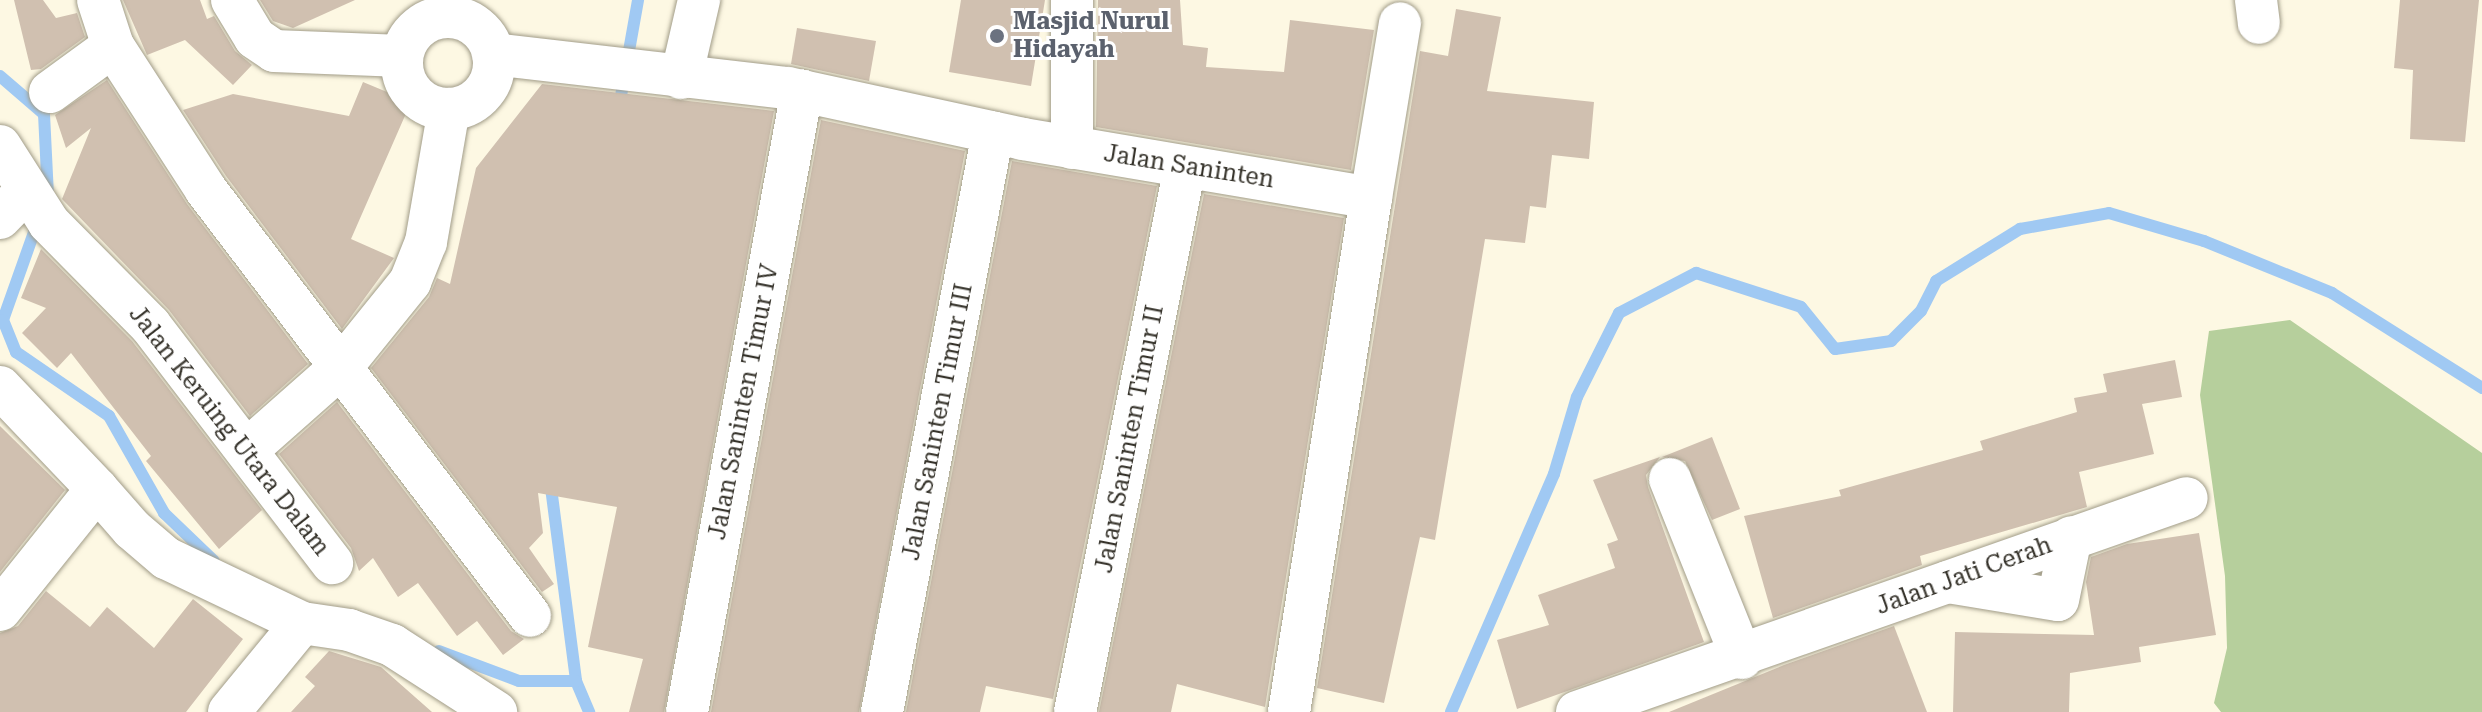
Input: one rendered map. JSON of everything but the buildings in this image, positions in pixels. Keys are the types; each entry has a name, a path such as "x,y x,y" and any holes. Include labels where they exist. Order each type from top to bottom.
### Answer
{"street":[{"path":"98,0 113,46 171,141 530,616"},
{"path":"232,0 255,38 268,49 339,54 427,22 477,27 493,62 478,98 441,108 409,88 427,22"},
{"path":"670,77 699,0"},
{"path":"1072,0 1072,148"},
{"path":"1289,712 1400,23"},
{"path":"50,92 113,46"},
{"name":"Jalan Saninten","path":"493,62 555,64 802,91 1072,148 1371,198"},
{"name":"Jalan Saninten Timur IV","path":"687,712 802,91"},
{"path":"247,450 343,365 410,282 426,242 436,183 441,108"},
{"name":"Jalan Saninten Timur III","path":"882,712 993,133"},
{"name":"Jalan Keruing Utara Dalam","path":"0,146 26,206 150,325 332,563"},
{"name":"Jalan Saninten Timur II","path":"1075,712 1185,167"},
{"path":"0,387 166,558 302,623 349,630 392,645 496,712"},
{"path":"1670,479 1742,658"},
{"path":"0,610 97,489"},
{"name":"Jalan Jati Cerah","path":"1577,712 1742,658 2071,537 2187,498"},
{"path":"1946,582 2058,600 2071,537"},
{"path":"229,712 302,623"}],"green space":[{"path":"2290,320 2482,453 2482,712 2221,712 2214,703 2227,648 2225,576 2200,395 2209,331"}],"waterway":[{"path":"619,107 638,0"},
{"path":"0,76 44,114 48,196"},
{"path":"1451,712 1554,474 1577,397 1619,313 1696,273 1801,307 1835,349 1891,341 1921,311 1936,281 2020,229 2109,213 2204,241 2332,293 2482,388"},
{"path":"38,221 3,320 16,352 109,416 164,513 214,561"},
{"path":"550,480 576,681 589,712"},
{"path":"439,651 519,681 576,681"}],"place":[{"name":"Masjid Nurul Hidayah","path":"997,36"}]}
